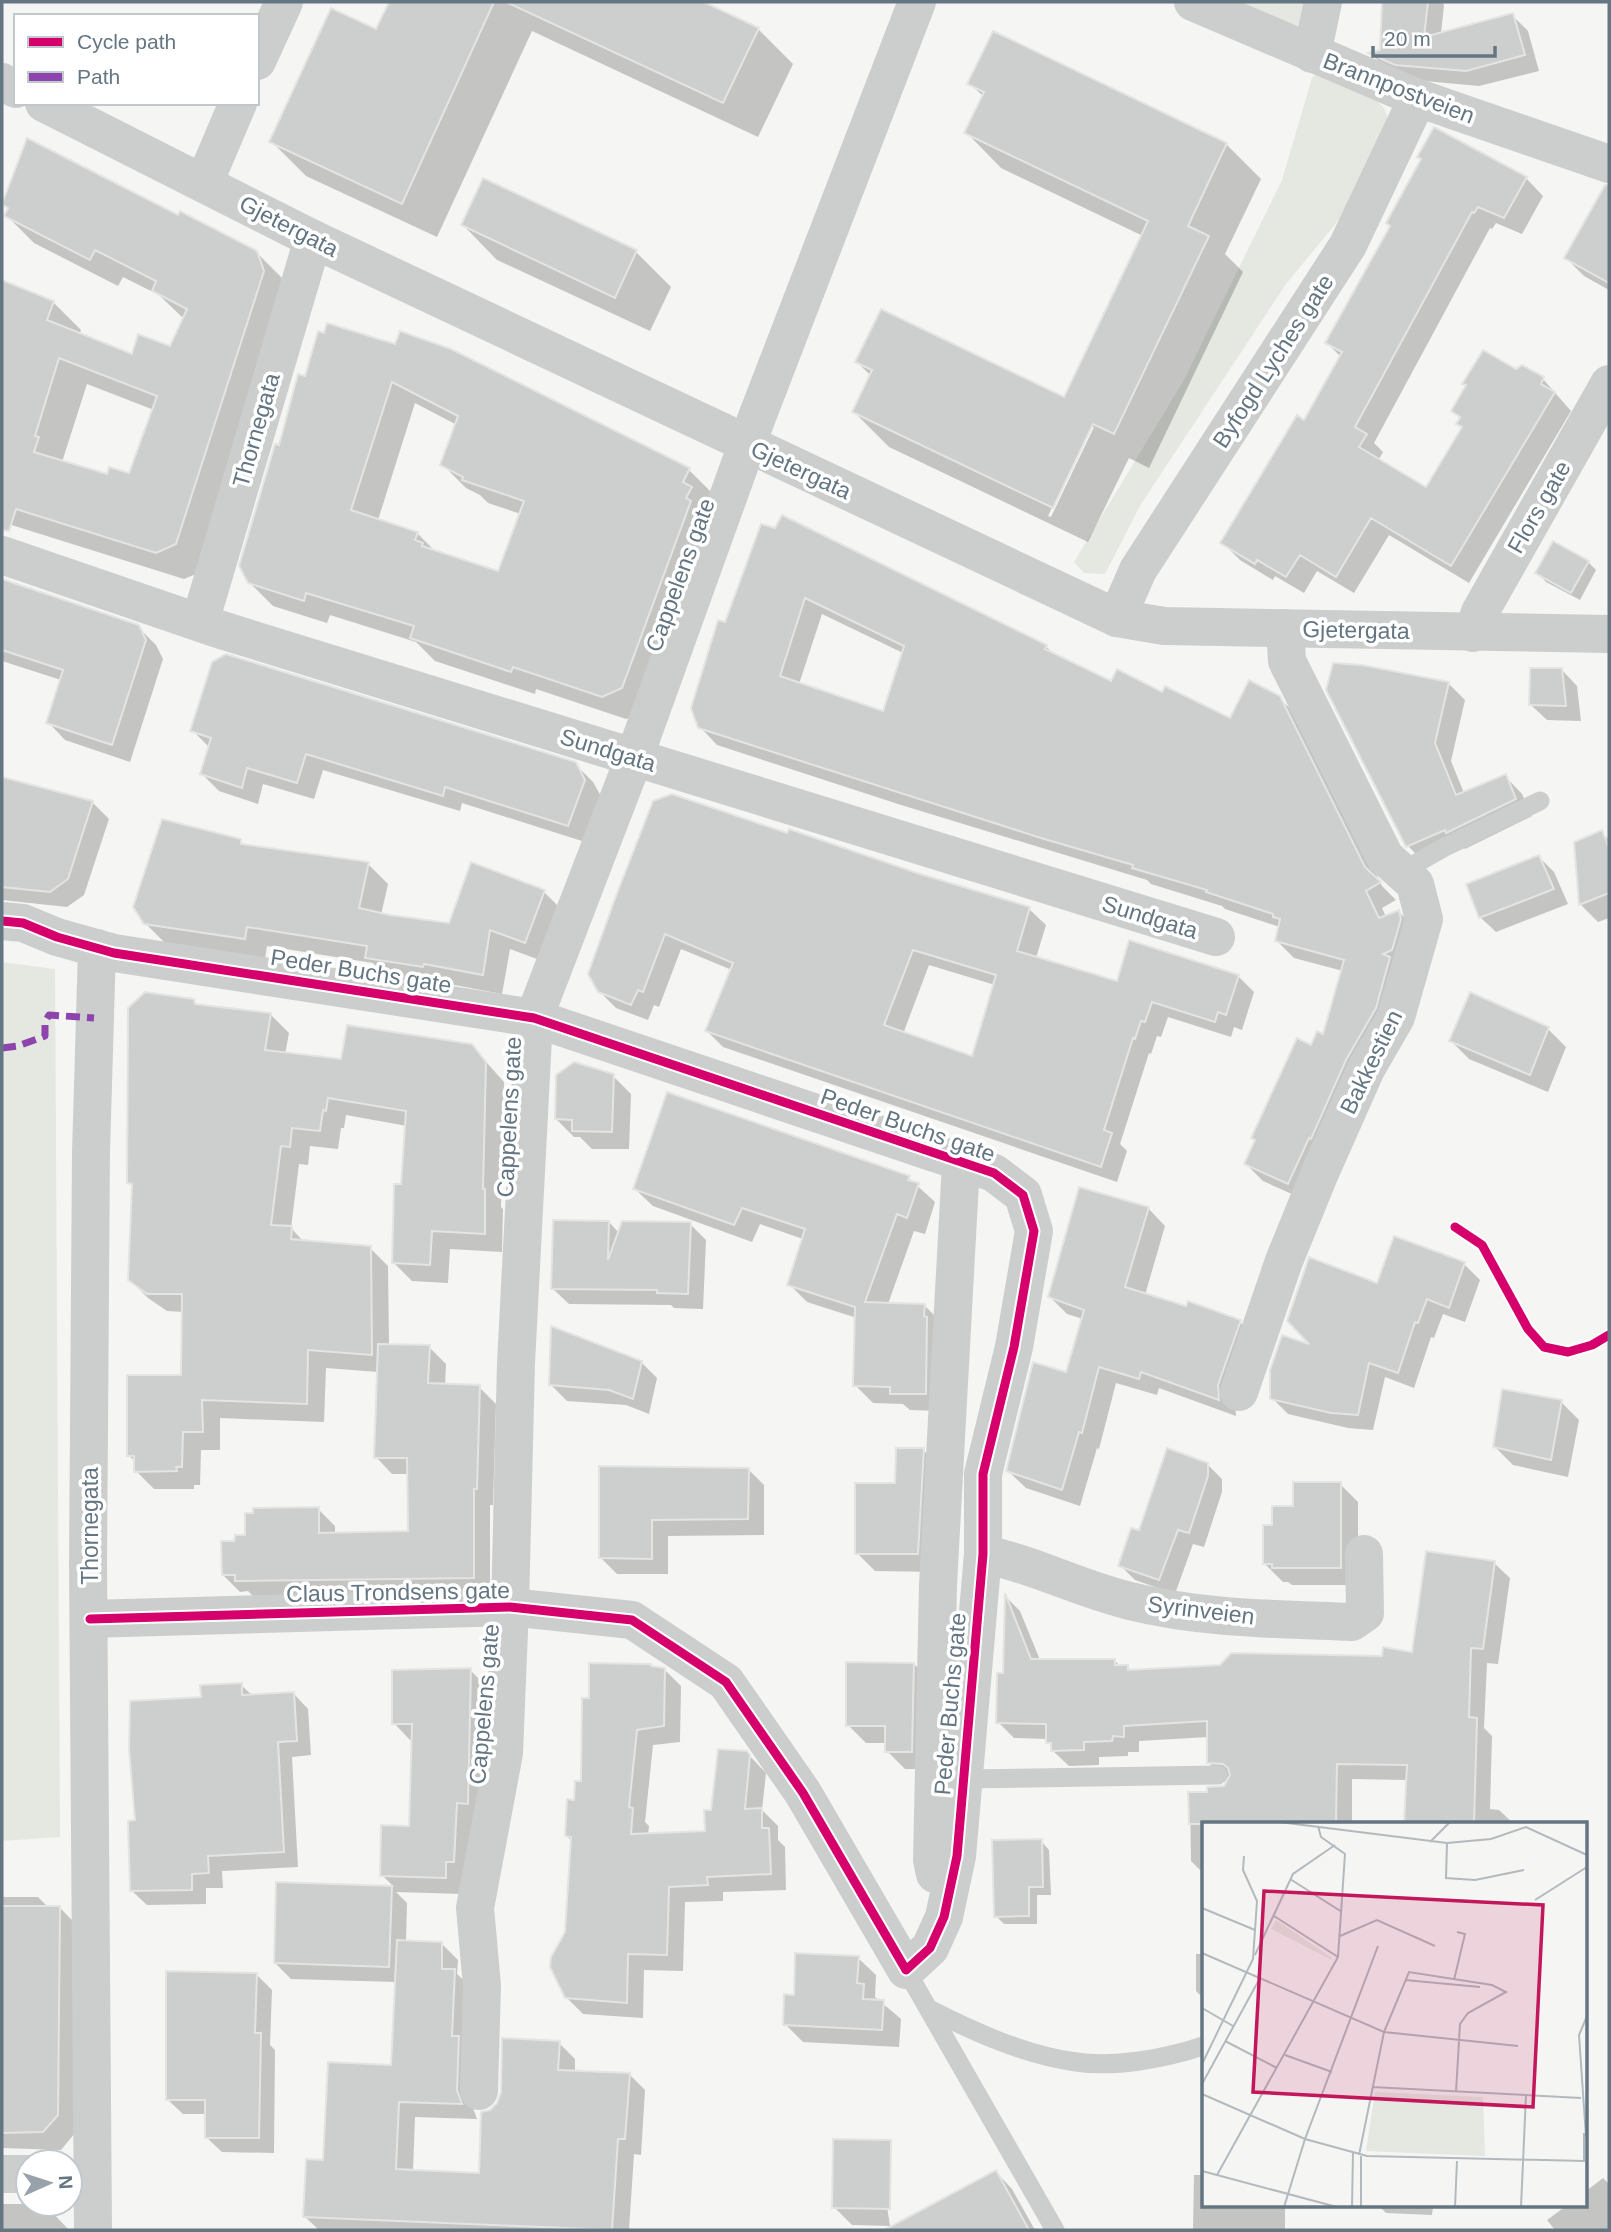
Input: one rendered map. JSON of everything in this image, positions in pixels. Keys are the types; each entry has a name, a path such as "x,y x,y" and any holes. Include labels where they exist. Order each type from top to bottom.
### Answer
{"street":[{"path":"259,57 284,2"},
{"name":"Brannpostveien","path":"1194,2 1415,97 1609,164"},
{"path":"1312,54 1323,2"},
{"name":"Cappelens gate","path":"479,2091 482,1986 475,1908 503,1752 510,1607 516,1363 534,1017 634,758 914,3"},
{"name":"Byfogd Lyches gate","path":"1117,618 1138,570 1348,245 1411,112 1415,97"},
{"name":"Gjetergata","path":"48,105 313,239 1117,618 1164,626 1609,634"},
{"path":"204,183 238,105"},
{"name":"Thornegata","path":"200,622 313,239"},
{"name":"Flors gate","path":"1474,633 1480,612 1609,384"},
{"name":"Sundgata","path":"2,555 200,622 1216,937"},
{"name":"Bakkestien","path":"1239,1392 1284,1261 1319,1175 1366,1069 1396,1017 1424,919 1415,884 1385,858 1287,661 1285,628"},
{"name":"Peder Buchs gate","path":"2,921 23,923 97,948 534,1017 994,1173 1023,1195 1034,1231 1014,1347 983,1474 983,1553 957,1856 944,1917 930,1948 906,1970"},
{"name":"Thornegata","path":"81,2148 90,1619 91,1153 97,948"},
{"name":"Peder Buchs gate","path":"944,1917 932,1860 937,1599 961,1163"},
{"name":"Syrinveien","path":"983,1553 1005,1558 1128,1601 1196,1615 1352,1622 1365,1613 1364,1554"},
{"name":"Claus Trondsens gate","path":"90,1619 510,1607 632,1620 726,1682 803,1793 906,1970"},
{"name":"Thornegata","path":"84,2187 93,2230"}],"lane":[{"path":"1401,872 1443,848 1541,801"},
{"path":"963,1779 1218,1775"},
{"name":"Claus Trondsens gate","path":"906,1970 1055,2230"},
{"path":"929,2008 967,2028 1022,2049 1077,2063 1149,2059 1202,2046"}],"shaded area":[{"path":"1220,2 1315,2 1299,26"},
{"path":"1317,73 1374,98 1384,108 1390,124 1371,175 1286,284 1141,504 1105,574 1084,573 1074,562 1184,380 1282,180 1312,78"},
{"path":"2,962 55,969 60,1837 2,1841"}],"building":[{"path":"389,2 494,2 402,204 269,142 331,8 376,29"},
{"path":"506,2 704,2 759,28 723,103"},
{"path":"1382,2 1428,2 1424,37 1513,13 1525,55 1466,71 1395,65 1368,53 1380,50"},
{"path":"993,31 1227,143 1188,226 1209,236 1114,434 1093,424 1053,508 852,412 872,370 855,362 881,309 1064,397 1148,221 964,133 984,92 967,84"},
{"path":"1434,127 1527,177 1504,218 1478,207 1472,212 1355,427 1367,434 1359,447 1426,487 1462,427 1456,424 1460,417 1451,411 1466,385 1462,384 1483,350 1516,369 1522,365 1544,377 1541,384 1555,392 1451,566 1371,518 1336,577 1300,555 1286,577 1257,560 1255,564 1220,543 1297,415 1304,420 1342,352 1325,343 1390,226 1386,223 1421,159 1417,157"},
{"path":"27,138 178,215 180,211 257,251 264,271 176,544 156,553 16,509 9,531 2,530 2,280 54,301 47,320 132,354 138,334 170,346 187,309 152,291 156,281 95,250 90,260 4,216 8,208 2,204","holes":["59,358 157,396 129,473 109,467 107,474 34,452 39,437 35,436"]},
{"path":"483,178 637,250 615,298 461,225"},
{"path":"1605,185 1609,185 1609,283 1564,258"},
{"path":"327,323 395,344 400,331 451,349 690,468 683,482 692,487 686,498 691,501 622,688 602,697 513,667 511,672 410,638 414,626 306,593 304,601 248,583 239,566 275,444 279,445 298,374 305,376 318,331 324,333","holes":["392,382 458,416 440,465 463,477 462,480 524,501 498,571 422,546 423,543 415,540 418,532 351,510"]},
{"path":"782,515 1047,645 1045,649 1111,681 1117,669 1162,692 1165,686 1230,718 1249,680 1280,696 1365,867 1381,882 1366,891 1379,918 1399,910 1401,919 1392,950 1383,954 1390,957 1376,1008 1346,1060 1288,1184 1244,1164 1255,1140 1251,1138 1297,1038 1311,1045 1317,1031 1323,1034 1344,960 1275,941 1280,919 1273,917 1273,914 1206,892 1207,890 698,728 691,708 718,620 725,622 761,524 775,528","holes":["805,598 904,646 883,711 780,676"]},
{"path":"1553,541 1589,561 1571,593 1535,573"},
{"path":"2,579 139,625 146,640 112,745 46,723 63,670 2,650"},
{"path":"226,654 576,762 585,780 568,826 445,787 443,796 306,754 297,783 247,768 242,788 200,774 211,738 190,731 212,662"},
{"path":"1333,663 1362,665 1449,682 1435,743 1456,795 1506,774 1516,799 1446,833 1445,830 1406,847 1326,690"},
{"path":"1530,668 1562,668 1566,706 1529,705"},
{"path":"2,777 93,801 68,879 50,892 2,887"},
{"path":"672,794 787,833 789,829 917,873 1030,907 1017,951 1117,981 1129,940 1239,975 1226,1015 1218,1012 1215,1022 1152,1002 1145,1022 1141,1021 1135,1039 1133,1038 1104,1130 1112,1133 1101,1167 705,1031 733,963 665,934 643,992 638,990 631,1005 598,992 588,974 653,801","holes":["913,950 996,975 972,1056 884,1025"]},
{"path":"162,819 241,839 241,844 369,862 359,908 390,915 449,923 471,862 545,890 525,943 490,930 483,975 424,964 423,967 365,958 367,946 247,927 245,939 144,924 133,907"},
{"path":"1602,830 1609,848 1609,893 1579,905 1574,842"},
{"path":"1539,855 1554,889 1479,918 1466,884"},
{"path":"145,992 194,999 195,1004 271,1013 265,1050 341,1059 347,1025 472,1044 486,1062 483,1189 485,1234 432,1231 430,1265 392,1263 394,1184 401,1184 406,1111 328,1098 320,1131 292,1128 290,1147 281,1146 271,1225 292,1226 291,1239 371,1246 372,1355 308,1350 307,1404 202,1400 203,1432 183,1432 182,1467 176,1467 177,1471 134,1472 134,1456 127,1456 127,1375 181,1375 182,1294 147,1294 128,1280 132,1184 127,1183 128,1008"},
{"path":"1470,992 1549,1027 1530,1075 1449,1041"},
{"path":"574,1062 614,1074 612,1132 572,1131 572,1120 555,1119 556,1075"},
{"path":"667,1092 910,1176 908,1180 919,1183 907,1218 897,1214 865,1302 925,1304 926,1394 890,1394 890,1387 853,1386 855,1307 787,1285 805,1229 742,1208 734,1225 633,1189"},
{"path":"1079,1187 1149,1207 1125,1287 1186,1306 1188,1301 1241,1320 1218,1385 1219,1400 1141,1372 1139,1379 1099,1367 1082,1433 1079,1432 1062,1490 1006,1471 1033,1362 1066,1372 1084,1310 1048,1297"},
{"path":"553,1220 609,1221 608,1260 622,1221 691,1222 688,1294 657,1293 657,1290 551,1289"},
{"path":"1394,1236 1465,1262 1449,1308 1427,1299 1418,1323 1415,1322 1398,1373 1369,1363 1358,1415 1331,1413 1270,1399 1270,1370 1282,1335 1309,1344 1287,1321 1309,1257 1377,1283"},
{"path":"551,1326 642,1361 633,1399 609,1390 549,1385"},
{"path":"378,1344 430,1345 428,1383 480,1385 477,1489 474,1489 474,1578 235,1581 235,1575 222,1575 221,1541 234,1541 235,1535 245,1535 245,1513 253,1513 253,1508 319,1507 319,1533 408,1531 407,1458 374,1458"},
{"path":"1502,1389 1562,1400 1551,1460 1493,1447"},
{"path":"896,1448 924,1448 918,1554 855,1554 855,1483 895,1483"},
{"path":"1167,1448 1208,1463 1208,1476 1189,1533 1178,1530 1159,1580 1118,1566 1131,1528 1139,1530"},
{"path":"599,1466 749,1468 748,1519 652,1520 652,1559 599,1558"},
{"path":"1293,1482 1341,1482 1341,1568 1272,1568 1272,1564 1263,1564 1263,1525 1272,1525 1272,1506 1293,1506"},
{"path":"1426,1551 1495,1561 1483,1649 1471,1648 1469,1717 1477,1718 1474,1822 1404,1822 1407,1765 1337,1764 1336,1822 1189,1824 1188,1792 1207,1792 1207,1787 1224,1786 1230,1775 1223,1764 1207,1763 1207,1721 1124,1726 1124,1737 1113,1736 1112,1741 1084,1742 1084,1750 1051,1751 1051,1743 1046,1743 1046,1724 996,1723 997,1673 1003,1673 1005,1593 1031,1659 1115,1659 1115,1665 1128,1665 1128,1670 1220,1665 1231,1653 1382,1656 1383,1647 1412,1652"},
{"path":"846,1662 914,1663 912,1752 885,1752 885,1726 846,1726"},
{"path":"589,1663 651,1664 665,1668 664,1726 637,1730 629,1807 633,1808 631,1834 705,1831 704,1810 711,1810 718,1749 747,1751 750,1755 745,1809 762,1808 762,1828 769,1828 771,1874 707,1877 708,1885 669,1887 667,1955 628,1954 627,2003 565,1998 550,1967 551,1957 565,1932 571,1837 565,1836 567,1799 574,1800 575,1781 581,1781 582,1698 589,1698"},
{"path":"471,1668 468,1804 457,1803 454,1862 446,1862 446,1878 380,1876 381,1825 409,1826 412,1724 392,1724 392,1670"},
{"path":"242,1683 242,1695 294,1692 297,1741 278,1742 284,1852 208,1856 209,1873 192,1874 192,1890 130,1891 128,1821 135,1820 129,1749 130,1701 201,1697 200,1685"},
{"path":"1042,1839 1043,1887 1029,1887 1029,1916 994,1917 992,1840"},
{"path":"276,1882 392,1886 389,1967 274,1963"},
{"path":"2,1906 60,1906 58,2115 43,2132 2,2133"},
{"path":"397,1940 442,1942 442,1969 455,1969 452,2036 459,2036 457,2090 462,2104 399,2102 396,2169 479,2173 481,2112 490,2110 497,2103 501,2092 502,2038 560,2041 558,2070 630,2073 625,2139 618,2139 612,2230 303,2217 306,2159 323,2160 328,2062 391,2065"},
{"path":"795,1953 859,1956 857,1983 864,1984 863,1999 884,2000 882,2030 783,2025 784,1994 794,1995"},
{"path":"166,1971 257,1973 255,2033 261,2033 259,2138 205,2138 205,2100 166,2100"},
{"path":"833,2139 891,2140 890,2209 832,2208"},
{"path":"996,2170 1029,2230 884,2230"}],"marked path":[{"path":"2,1048 18,1046 45,1036 45,1022 49,1015 94,1018"}],"cycle path":[{"path":"2,921 23,923 57,937 114,953 534,1018 994,1173 1023,1195 1034,1231 1014,1347 983,1474 983,1554 957,1856 944,1917 930,1948 906,1970 803,1793 726,1682 632,1620 510,1607 90,1619"},
{"path":"1455,1227 1482,1245 1528,1329 1544,1347 1568,1352 1592,1345 1609,1335"}]}
